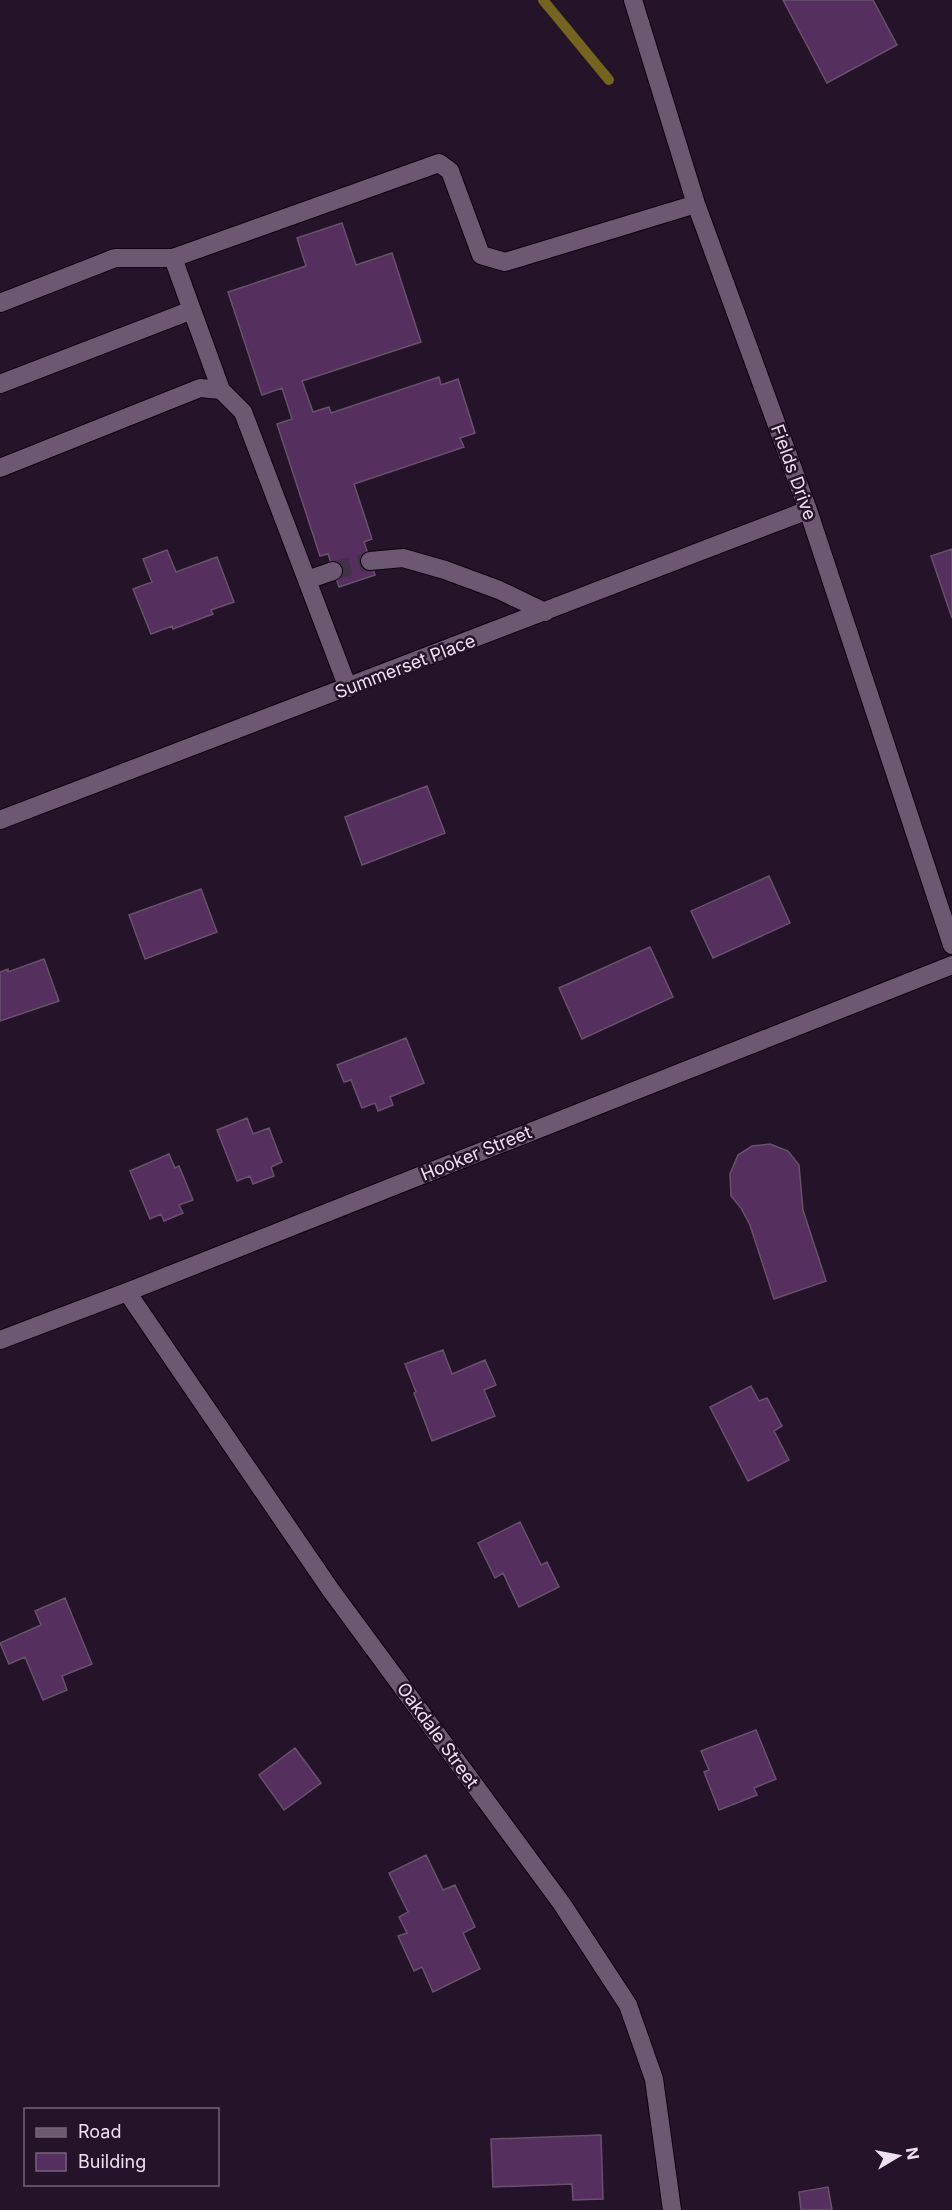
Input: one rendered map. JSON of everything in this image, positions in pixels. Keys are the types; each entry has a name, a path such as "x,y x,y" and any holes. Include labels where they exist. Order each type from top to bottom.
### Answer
{"street":[{"name":"Fields Drive","path":"633,0 696,204 808,510 952,945"},
{"path":"0,303 115,258 173,258 439,163 450,171 481,255 505,262 696,204"},
{"path":"173,258 221,390 243,412 348,688"},
{"path":"0,384 192,310"},
{"path":"0,468 200,388 221,390"},
{"name":"Summerset Place","path":"0,820 808,510"},
{"path":"370,561 403,558 446,570 499,590 545,612"},
{"path":"307,580 333,571"},
{"name":"Hooker Street","path":"0,1340 127,1292 952,965"},
{"name":"Oakdale Street","path":"127,1292 330,1589 562,1904 628,2005 654,2079 672,2210"}],"building":[{"path":"783,0 873,0 897,45 827,83"},
{"path":"342,223 356,265 392,253 421,342 302,381 313,412 329,407 331,413 439,377 441,385 458,379 475,433 460,438 464,447 354,484 372,539 364,542 375,575 339,587 328,554 320,556 277,424 292,419 282,388 262,395 228,292 306,266 297,238"},
{"path":"952,549 952,618 931,556"},
{"path":"167,550 176,572 217,557 234,602 211,610 213,614 173,629 172,626 151,634 133,589 152,582 143,559"},
{"path":"427,786 445,833 362,865 345,817"},
{"path":"769,876 790,923 713,958 691,911"},
{"path":"201,889 217,932 145,959 129,915"},
{"path":"650,947 673,997 582,1039 559,988"},
{"path":"44,959 59,1001 0,1021 0,972 8,969 8,972"},
{"path":"406,1038 424,1083 390,1097 393,1105 378,1111 375,1103 362,1108 351,1080 344,1082 337,1065"},
{"path":"247,1118 253,1134 269,1128 282,1162 271,1167 274,1176 253,1184 250,1176 237,1181 217,1130"},
{"path":"770,1144 788,1151 799,1165 803,1210 826,1281 774,1299 750,1225 731,1196 730,1174 738,1155 752,1146"},
{"path":"169,1154 175,1168 179,1166 193,1200 179,1205 183,1213 164,1221 161,1214 150,1219 130,1171"},
{"path":"443,1350 452,1374 485,1360 496,1385 484,1390 495,1416 432,1441 405,1364"},
{"path":"751,1386 759,1401 767,1398 782,1426 774,1431 789,1460 748,1481 710,1407"},
{"path":"520,1522 541,1565 547,1562 559,1587 519,1607 503,1573 495,1578 478,1543"},
{"path":"65,1598 92,1664 62,1676 67,1690 43,1700 25,1657 9,1664 0,1643 41,1625 35,1611"},
{"path":"756,1730 776,1779 754,1788 757,1795 719,1810 704,1772 709,1770 701,1751"},
{"path":"295,1748 321,1783 284,1810 259,1775"},
{"path":"426,1855 443,1890 455,1885 475,1927 463,1933 480,1969 433,1992 422,1967 414,1971 398,1936 407,1933 399,1917 408,1912 389,1873"},
{"path":"601,2135 603,2199 573,2200 572,2184 493,2187 491,2139"},
{"path":"828,2187 832,2210 801,2210 799,2192"}],"waterway":[{"path":"543,0 609,80"}],"tunnel":[{"path":"333,571 370,561"}]}
